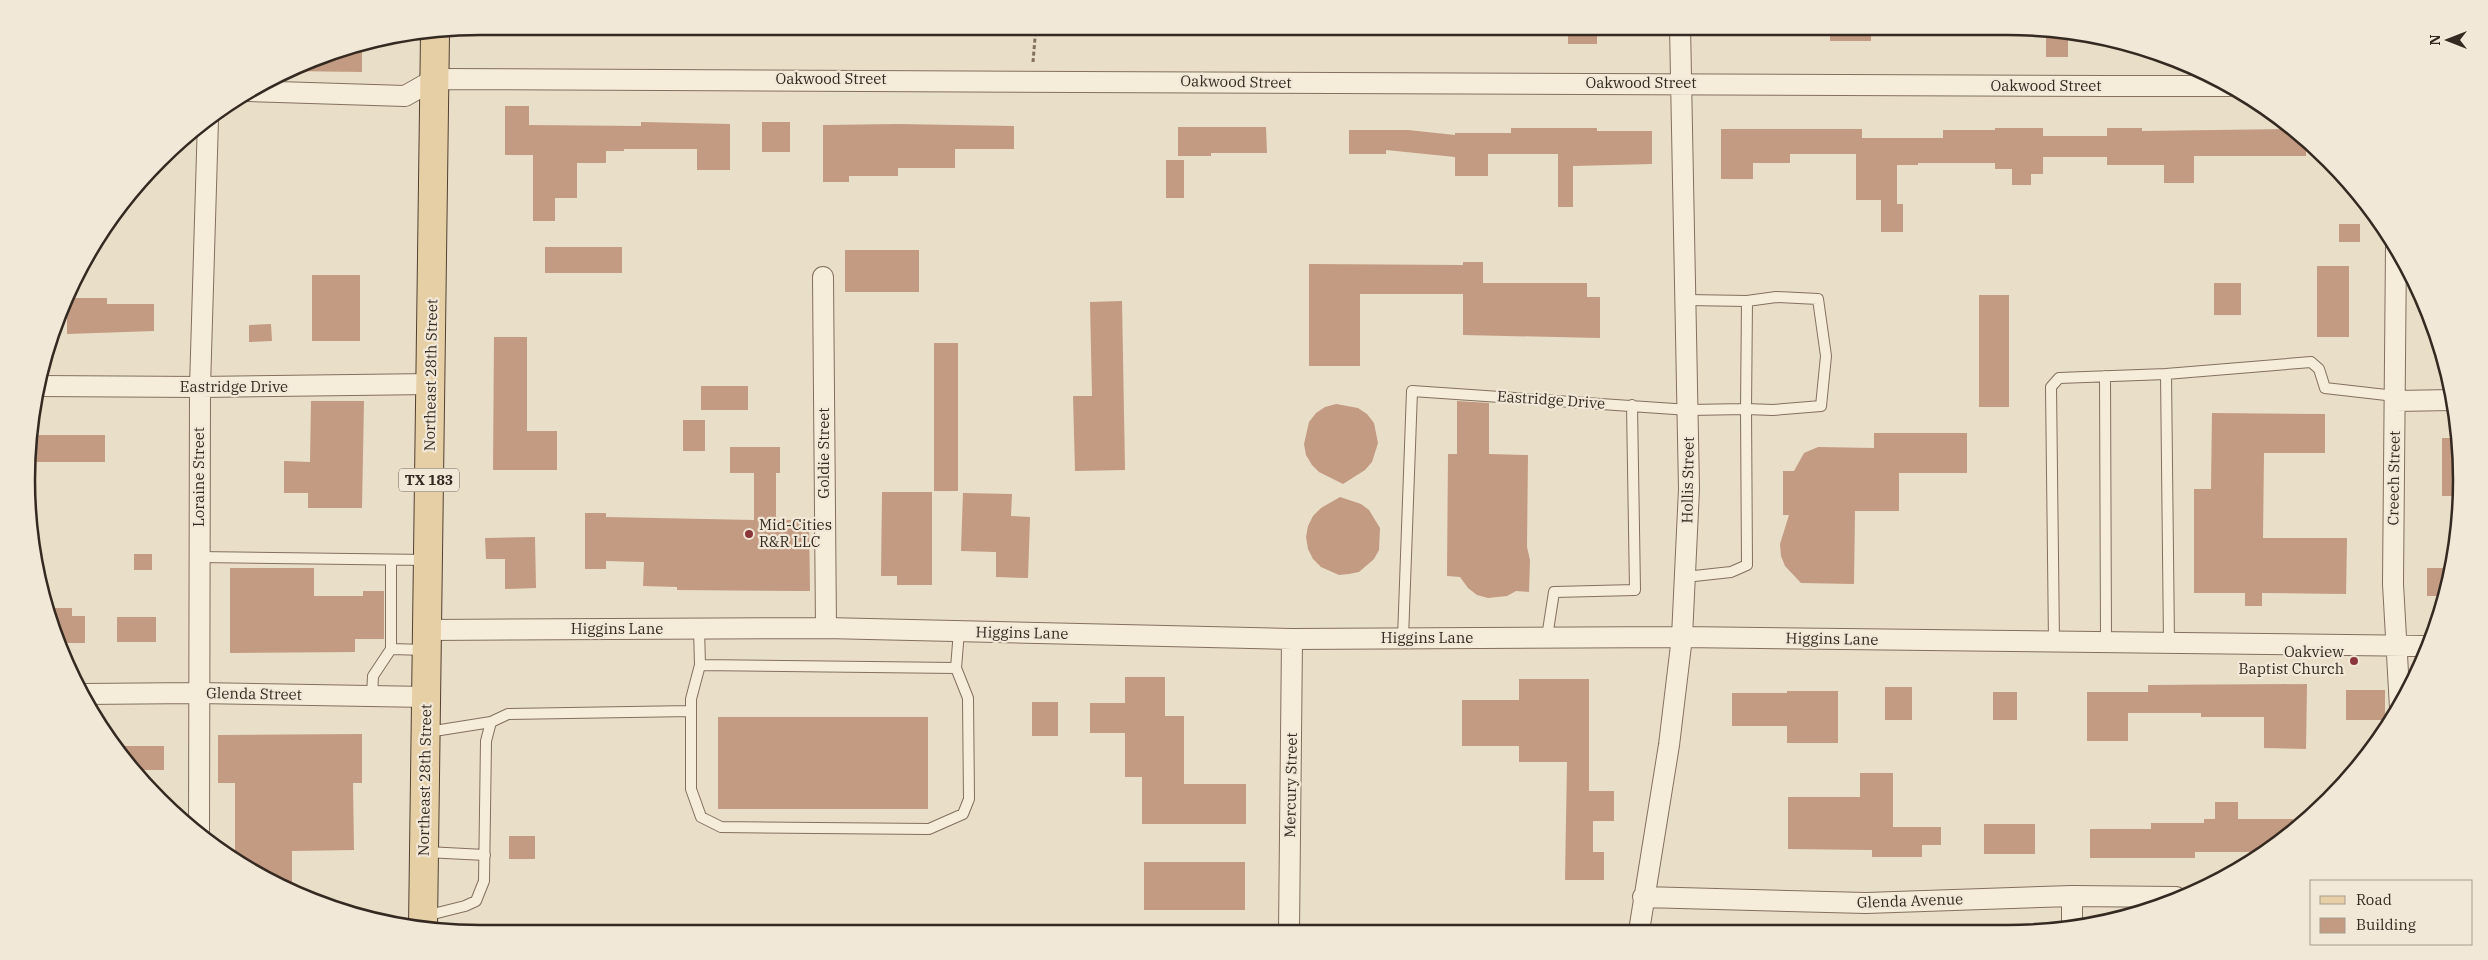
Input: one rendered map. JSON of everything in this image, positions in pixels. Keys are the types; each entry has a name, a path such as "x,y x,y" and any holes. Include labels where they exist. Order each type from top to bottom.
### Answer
{"main road":[{"name":"Northeast 28th Street","path":"423,921 435,38"}],"street":[{"name":"Hollis Street","path":"1640,925 1669,745 1682,637 1685,577 1689,489 1689,410 1680,35"},
{"name":"Oakwood Street","path":"265,91 405,96 435,79 2214,86"},
{"name":"Loraine Street","path":"199,825 200,387 208,128"},
{"name":"Creech Street","path":"2396,263 2393,584 2399,690"},
{"name":"Goldie Street","path":"823,277 826,628"},
{"name":"Eastridge Drive","path":"45,386 200,387 431,384"},
{"path":"2395,399 2445,400"},
{"name":"Higgins Lane","path":"427,640 699,629 826,628 1292,639 1682,637 2421,646"},
{"name":"Mercury Street","path":"1289,925 1292,639"},
{"name":"Glenda Street","path":"90,694 198,693 427,697"},
{"name":"Glenda Avenue","path":"1643,896 1866,903 2072,896 2162,897"},
{"path":"2072,896 2072,920"}],"lane":[{"name":"Eastridge Drive","path":"1403,638 1412,391 1689,410 1773,410 1821,406 1826,356 1818,299 1776,297 1746,301"},
{"path":"1685,577 1732,572 1746,565 1746,301 1687,300"},
{"path":"2054,641 2051,387 2059,378 2166,374 2311,362 2319,369 2325,388 2395,399"},
{"path":"2166,374 2169,643"},
{"path":"2105,376 2106,642"},
{"path":"1548,637 1554,592 1635,590 1632,405"},
{"path":"199,557 428,560"},
{"path":"372,696 373,676 392,649 392,560"},
{"path":"699,629 700,664 691,699 691,789 701,817 721,827 930,829 963,814 969,799 968,698 956,668 959,632"},
{"path":"392,649 427,640"},
{"path":"700,664 956,668"},
{"path":"426,732 491,722 508,714 691,712"},
{"path":"423,921 465,906 476,900 484,881 486,741 491,722"},
{"path":"424,852 485,855"}],"path":[{"path":"1031,80 1035,35"}],"building":[{"path":"1568,35 1597,35 1597,44 1568,44"},
{"path":"1830,35 1871,35 1871,41 1830,41"},
{"path":"2046,37 2068,39 2068,57 2046,57"},
{"path":"362,51 362,72 305,71"},
{"path":"505,106 529,106 529,125 641,126 641,122 730,124 730,170 697,170 697,149 624,149 624,151 606,151 606,163 577,163 577,198 555,198 555,221 533,221 533,155 505,155"},
{"path":"762,122 790,122 790,152 762,152"},
{"path":"823,125 1014,126 1014,149 955,149 955,168 898,168 898,176 849,176 849,182 823,182"},
{"path":"1178,127 1266,127 1267,153 1211,153 1211,156 1178,156"},
{"path":"1511,128 1597,128 1597,131 1652,131 1652,164 1573,166 1573,207 1558,207 1558,154 1488,154 1488,176 1455,176 1455,157 1386,150 1386,154 1349,154 1349,130 1408,130 1455,135 1455,133 1511,133"},
{"path":"1995,128 2043,128 2043,136 2107,136 2107,128 2142,128 2142,131 2282,129 2306,150 2306,156 2194,156 2194,183 2164,183 2164,165 2107,165 2107,157 2043,157 2043,174 2031,174 2031,185 2012,185 2012,169 1995,169 1995,163 1918,163 1918,165 1897,165 1897,204 1903,204 1903,232 1881,232 1881,200 1856,200 1856,154 1790,154 1790,163 1753,163 1753,179 1721,179 1721,129 1862,129 1862,138 1943,138 1943,130 1995,130"},
{"path":"1166,160 1184,160 1184,198 1166,198"},
{"path":"2339,224 2360,224 2360,242 2339,242"},
{"path":"545,247 622,247 622,273 545,273"},
{"path":"845,250 919,250 919,292 845,292"},
{"path":"1463,262 1483,262 1483,283 1587,283 1587,297 1600,297 1600,338 1463,335 1463,294 1360,294 1360,366 1309,366 1309,264 1463,265"},
{"path":"2317,266 2349,266 2349,337 2317,337"},
{"path":"312,275 360,275 360,341 312,341"},
{"path":"2214,283 2241,283 2241,315 2214,315"},
{"path":"1979,295 2009,295 2009,407 1979,407"},
{"path":"74,298 107,298 107,304 154,304 154,331 67,334 67,315"},
{"path":"1122,301 1125,470 1075,471 1073,396 1092,396 1090,302"},
{"path":"271,324 272,341 249,342 249,325"},
{"path":"494,337 527,337 527,431 557,431 557,470 493,470"},
{"path":"934,343 958,343 958,491 934,491"},
{"path":"701,386 748,386 748,410 701,410"},
{"path":"311,401 364,401 362,508 308,508 308,493 284,493 284,461 310,462"},
{"path":"1457,401 1489,403 1489,454 1528,455 1527,547 1530,560 1529,592 1516,591 1507,596 1488,598 1477,595 1468,588 1460,577 1447,576 1448,454 1457,454"},
{"path":"1336,404 1358,408 1367,414 1374,423 1378,443 1372,462 1365,470 1343,484 1319,472 1312,465 1306,455 1304,444 1309,422 1316,413 1325,407"},
{"path":"2212,413 2325,414 2325,453 2264,453 2263,538 2347,538 2346,594 2262,593 2262,606 2245,606 2245,593 2194,593 2194,489 2211,489"},
{"path":"683,420 705,420 705,451 683,451"},
{"path":"1874,433 1967,433 1967,473 1899,473 1899,511 1855,511 1854,584 1801,583 1785,566 1781,556 1780,544 1789,515 1783,515 1783,471 1794,471 1804,453 1818,447 1874,448"},
{"path":"38,435 105,435 105,462 36,462"},
{"path":"2442,438 2451,438 2452,496 2442,496"},
{"path":"730,447 780,447 780,473 776,473 776,520 809,520 810,591 677,590 677,587 643,586 644,562 606,561 606,569 585,569 585,513 606,513 606,517 754,520 754,473 730,473"},
{"path":"882,492 932,492 932,585 897,585 897,576 881,576"},
{"path":"963,493 1012,494 1011,516 1030,517 1028,578 996,577 996,552 961,551"},
{"path":"1340,497 1361,504 1369,510 1380,528 1379,550 1374,559 1359,572 1339,575 1321,567 1313,559 1308,549 1306,537 1308,526 1313,516 1321,508"},
{"path":"535,537 536,588 505,589 505,559 486,559 485,538"},
{"path":"134,554 152,554 152,570 134,570"},
{"path":"230,568 314,568 314,596 363,596 363,591 384,591 384,639 355,639 355,652 230,653"},
{"path":"2427,568 2444,568 2438,596 2427,596"},
{"path":"54,608 72,608 72,616 85,616 85,643 66,643"},
{"path":"117,617 156,617 156,642 117,642"},
{"path":"1125,677 1165,677 1165,716 1184,716 1184,784 1246,784 1246,824 1142,824 1142,777 1125,777 1125,733 1090,733 1090,703 1125,703"},
{"path":"1519,679 1589,679 1589,791 1614,791 1614,821 1593,821 1593,852 1604,852 1604,880 1565,880 1567,762 1519,762 1519,746 1462,746 1462,700 1519,700"},
{"path":"2307,684 2306,749 2264,748 2264,717 2201,717 2201,713 2128,713 2128,741 2087,741 2087,692 2148,692 2148,685"},
{"path":"1885,687 1912,687 1912,720 1885,720"},
{"path":"2346,690 2385,690 2385,715 2382,720 2346,720"},
{"path":"1787,691 1838,691 1838,743 1787,743 1787,726 1732,726 1732,693 1787,693"},
{"path":"1993,692 2017,692 2017,720 1993,720"},
{"path":"1032,702 1058,702 1058,736 1032,736"},
{"path":"718,717 928,717 928,809 718,809"},
{"path":"362,734 362,783 353,783 354,850 292,851 292,883 235,851 235,783 218,783 218,735"},
{"path":"123,746 164,746 164,770 143,770"},
{"path":"1860,773 1893,773 1893,827 1941,827 1941,845 1922,845 1922,857 1872,857 1872,850 1788,849 1788,797 1860,797"},
{"path":"2215,802 2238,802 2238,819 2293,819 2293,822 2252,852 2195,852 2195,858 2090,858 2090,829 2151,829 2151,823 2204,823 2204,819 2215,819"},
{"path":"1984,824 2035,824 2035,854 1984,854"},
{"path":"509,836 535,836 535,859 509,859"},
{"path":"1144,862 1245,862 1245,910 1144,910"}],"place":[{"name":"Mid-Cities R&R LLC","path":"749,534"},
{"name":"Oakview Baptist Church","path":"2354,661"}]}
